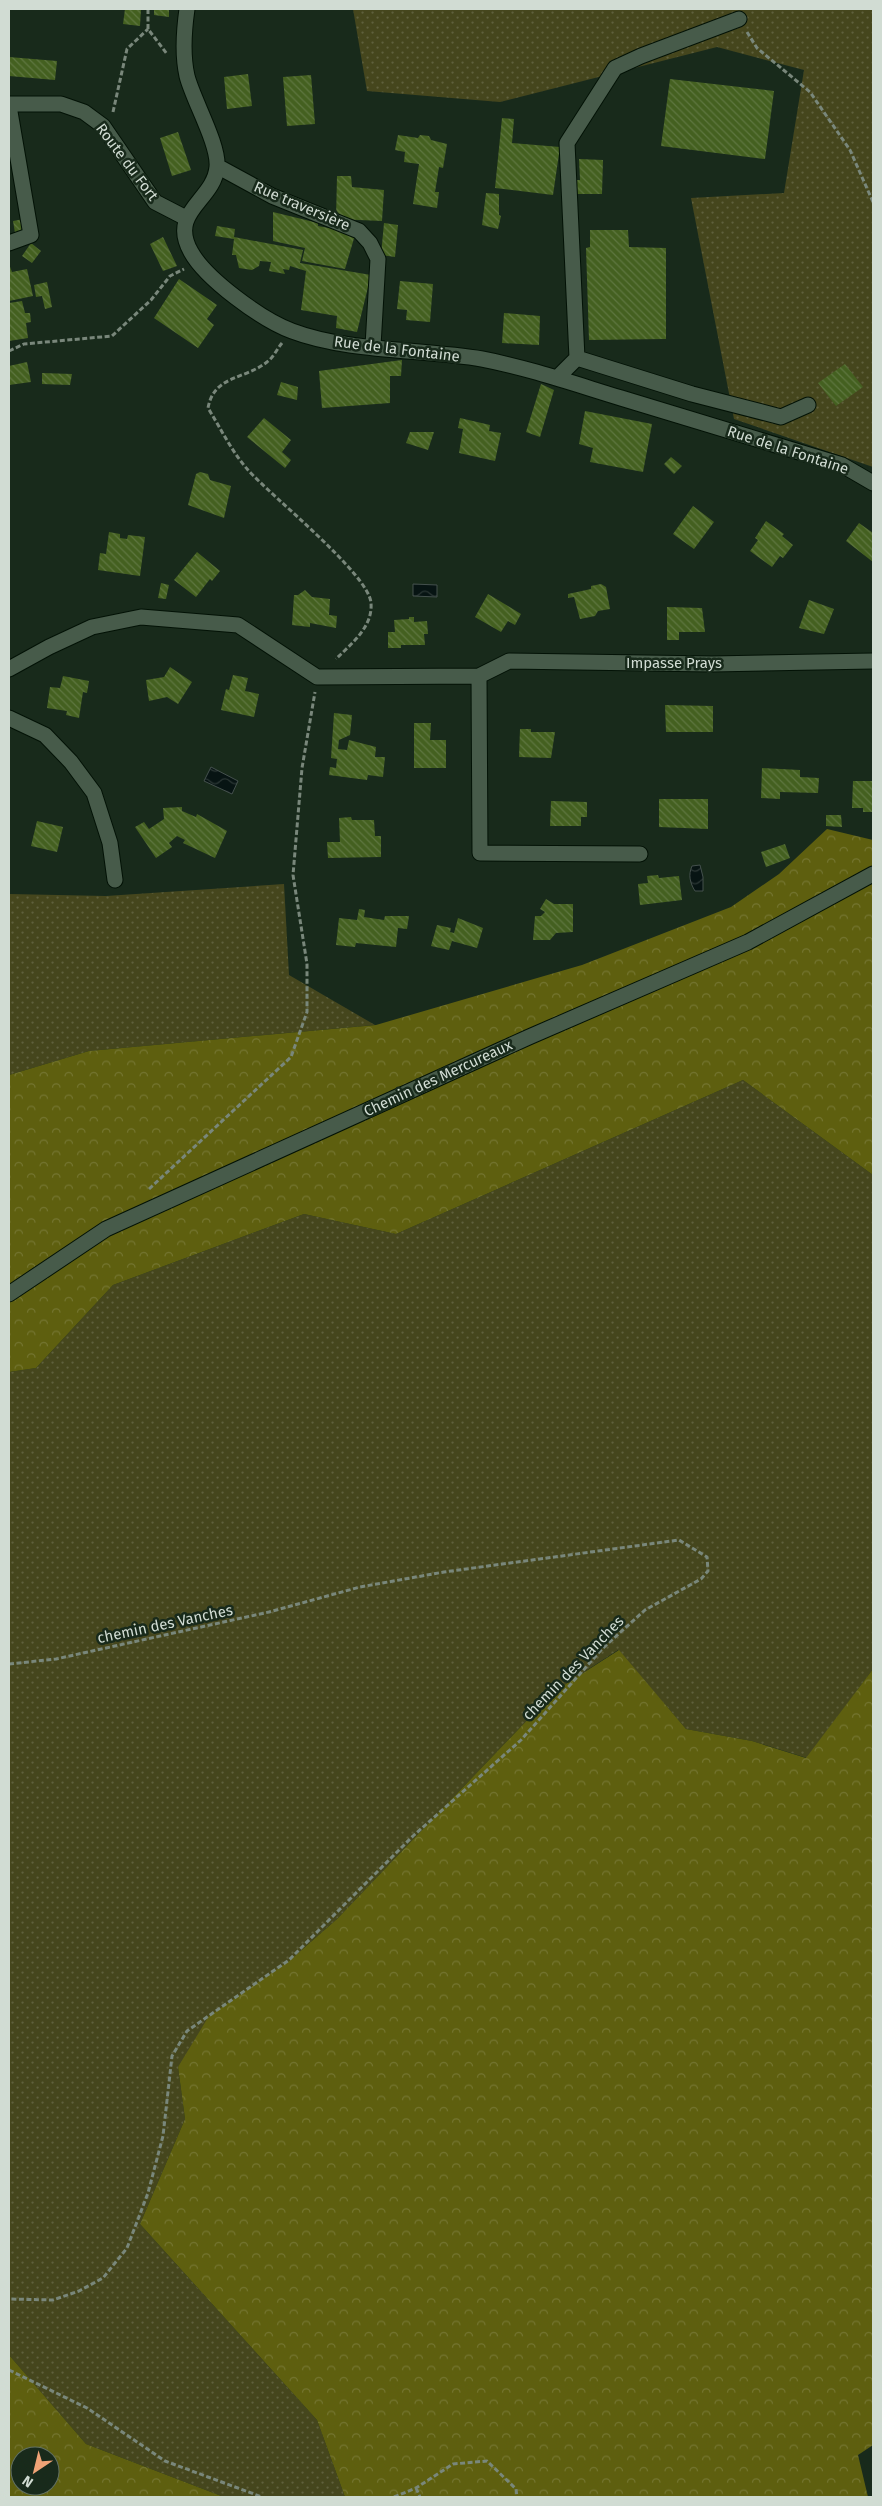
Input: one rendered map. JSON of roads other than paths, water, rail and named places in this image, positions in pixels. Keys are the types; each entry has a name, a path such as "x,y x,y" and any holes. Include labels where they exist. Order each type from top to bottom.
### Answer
{"street":[{"path":"186,218 212,183 217,166 214,148 186,74 184,36 187,9"},
{"path":"557,378 577,358 567,143 616,68 641,56 739,19"},
{"name":"Route du Fort","path":"9,105 61,104 84,112 103,126 155,202 186,218"},
{"path":"9,105 31,235 9,243"},
{"name":"Rue traversière","path":"217,166 272,196 359,231 370,243 378,259 373,346"},
{"name":"Rue de la Fontaine","path":"186,218 184,235 197,262 240,301 290,331 327,340 482,360 557,378 842,465 873,483"},
{"path":"577,358 692,394 781,417 808,405"},
{"name":"Impasse Prays","path":"9,670 49,647 92,628 141,617 238,625 318,677 479,676 509,662 712,664 873,661"},
{"path":"479,676 480,853 640,854"},
{"path":"9,718 45,735 71,762 94,793 110,843 115,880"},
{"name":"Chemin des Mercureaux","path":"9,1294 106,1229 529,1037 748,942 873,874"}],"water":[{"path":"413,584 437,585 437,597 413,596"},
{"path":"211,767 238,781 232,794 204,781"},
{"path":"700,865 703,877 703,891 695,891 690,873 692,866"}]}
